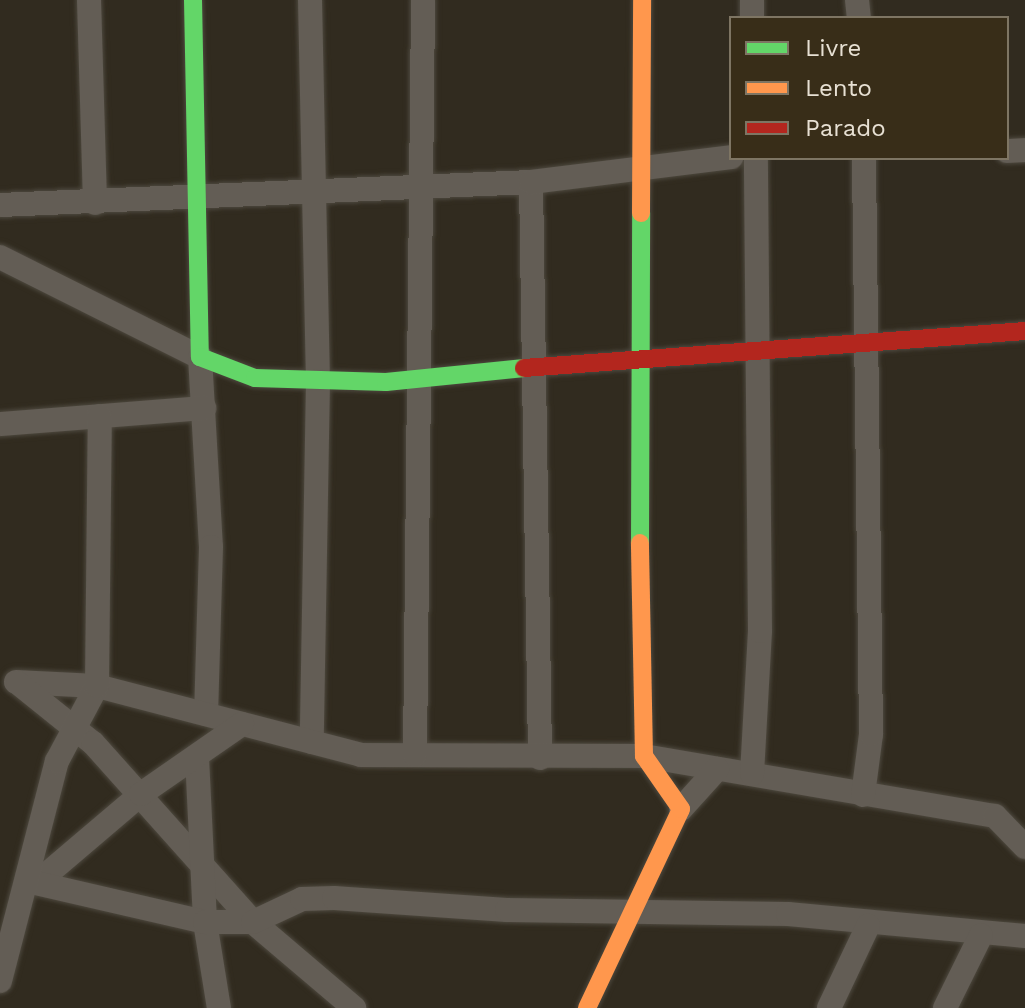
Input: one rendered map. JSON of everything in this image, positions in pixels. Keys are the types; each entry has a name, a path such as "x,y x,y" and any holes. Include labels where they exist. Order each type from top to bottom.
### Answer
{"street":[{"path":"89,0 95,203"},
{"path":"193,0 200,357 211,547 206,714"},
{"path":"310,0 318,381 312,742"},
{"path":"415,755 423,377 423,0"},
{"path":"642,0 644,756 681,809"},
{"path":"0,205 312,194 424,185 531,182 729,157"},
{"path":"752,774 759,347 756,160"},
{"path":"863,795 871,734 864,160"},
{"path":"531,182 540,758"},
{"path":"0,257 200,357 255,378 318,381 423,377 759,347 1025,331"},
{"path":"0,424 204,408"},
{"path":"34,881 71,724 97,686 100,416"},
{"path":"8,680 97,686 361,755 644,756 863,795 995,816 1025,817"},
{"path":"8,680 71,724 141,794 253,922 354,1008"},
{"path":"0,981 7,911 34,881 141,794 242,724"},
{"path":"197,757 205,922 219,1008"},
{"path":"587,1008 681,809 717,769"},
{"path":"995,816 1025,847"},
{"path":"34,881 205,922 253,922 302,899 334,898 631,911 788,914 868,926 1025,936"},
{"path":"829,1008 868,926"},
{"path":"945,1008 981,935"}],"traffic: fast":[{"path":"193,0 200,357 255,378 386,382 524,368"},
{"path":"640,543 641,213"}],"traffic: slow":[{"path":"641,213 642,0"},
{"path":"587,1008 681,809 644,756 640,543"}],"traffic: jam":[{"path":"524,368 1025,331"}]}
